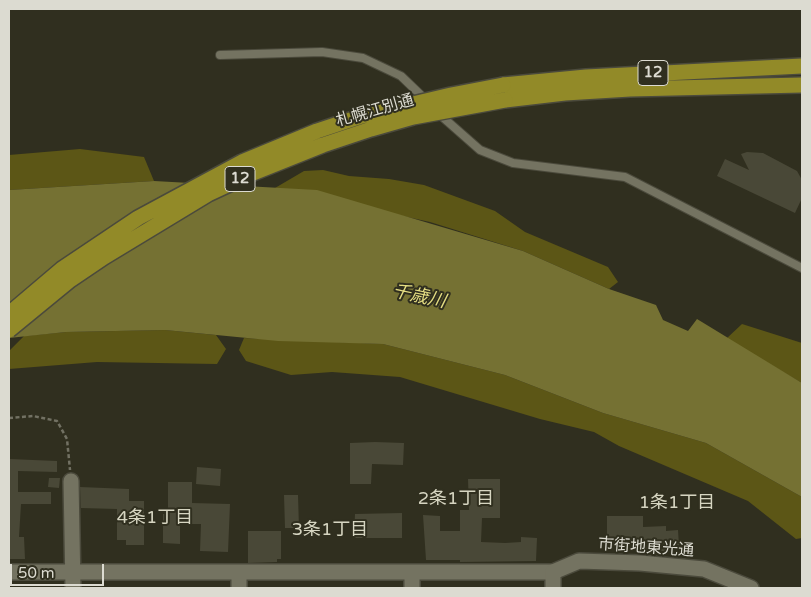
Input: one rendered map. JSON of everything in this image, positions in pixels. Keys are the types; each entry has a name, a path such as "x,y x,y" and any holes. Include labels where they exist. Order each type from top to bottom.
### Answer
{"highway":[{"name":"札幌江別通","path":"9,330 64,285 104,257 208,194 253,173 315,148 371,129 504,92 586,77 802,66"},
{"name":"札幌江別通","path":"9,314 62,269 130,223 180,194 242,162 317,130 362,116 451,95 802,85"}],"street":[{"path":"71,481 73,588"},
{"name":"市街地東光通","path":"553,572 579,561 640,563 704,570 751,588"},
{"path":"9,572 553,572 553,588"},
{"path":"239,572 239,588"},
{"path":"412,572 412,588"}],"lane":[{"path":"220,55 322,52 363,58 401,76 454,128 480,150 513,163 625,178 802,268"}],"path":[{"path":"9,418 33,416 57,421 68,439 71,481"}],"shaded area":[{"path":"80,149 144,157 154,181 9,190 9,155"},
{"path":"323,170 349,176 389,179 424,185 495,211 525,232 608,267 618,282 609,289 523,251 430,222 275,188 304,171"},
{"path":"742,324 802,343 802,383 726,339"},
{"path":"165,330 216,335 226,349 217,364 97,362 9,369 9,351 24,336 66,332"},
{"path":"244,338 383,344 505,375 603,413 706,443 802,497 802,538 796,539 748,501 619,446 594,432 540,419 400,377 332,372 291,375 246,361 239,350"}],"water":[{"name":"千歳川","path":"154,181 317,190 523,251 609,289 656,305 663,320 688,331 697,319 802,383 802,497 706,443 603,413 505,375 383,344 278,341 165,330 66,332 9,338 9,190"}],"building":[{"path":"747,152 763,153 797,171 802,180 802,198 795,213 717,176 725,159 749,170 741,154"},
{"path":"350,443 404,443 403,465 372,464 371,484 350,484"},
{"path":"9,459 57,461 57,472 18,471 18,492 51,492 51,504 21,504 19,537 24,537 25,559 9,559"},
{"path":"197,467 221,469 220,486 196,484"},
{"path":"49,478 60,478 59,488 48,487"},
{"path":"468,479 500,479 500,518 482,518 481,542 521,542 521,537 537,538 536,561 460,562 460,560 426,560 423,515 440,516 440,531 460,531 460,510 469,510"},
{"path":"168,482 192,482 192,503 230,504 228,552 200,551 201,524 180,524 180,544 163,543 163,514 168,514"},
{"path":"80,487 129,489 129,501 144,501 144,545 126,545 126,540 117,540 117,509 81,508"},
{"path":"284,495 298,495 299,528 285,528"},
{"path":"402,513 402,538 354,538 355,514"},
{"path":"607,516 643,516 643,527 666,526 666,531 678,530 679,546 674,546 674,551 639,551 640,539 607,539"},
{"path":"248,531 281,531 281,559 277,559 277,562 248,563"}],"district":[{"name":"2条1丁目","path":"456,499"},
{"name":"1条1丁目","path":"677,503"},
{"name":"4条1丁目","path":"155,518"},
{"name":"3条1丁目","path":"330,530"}]}
